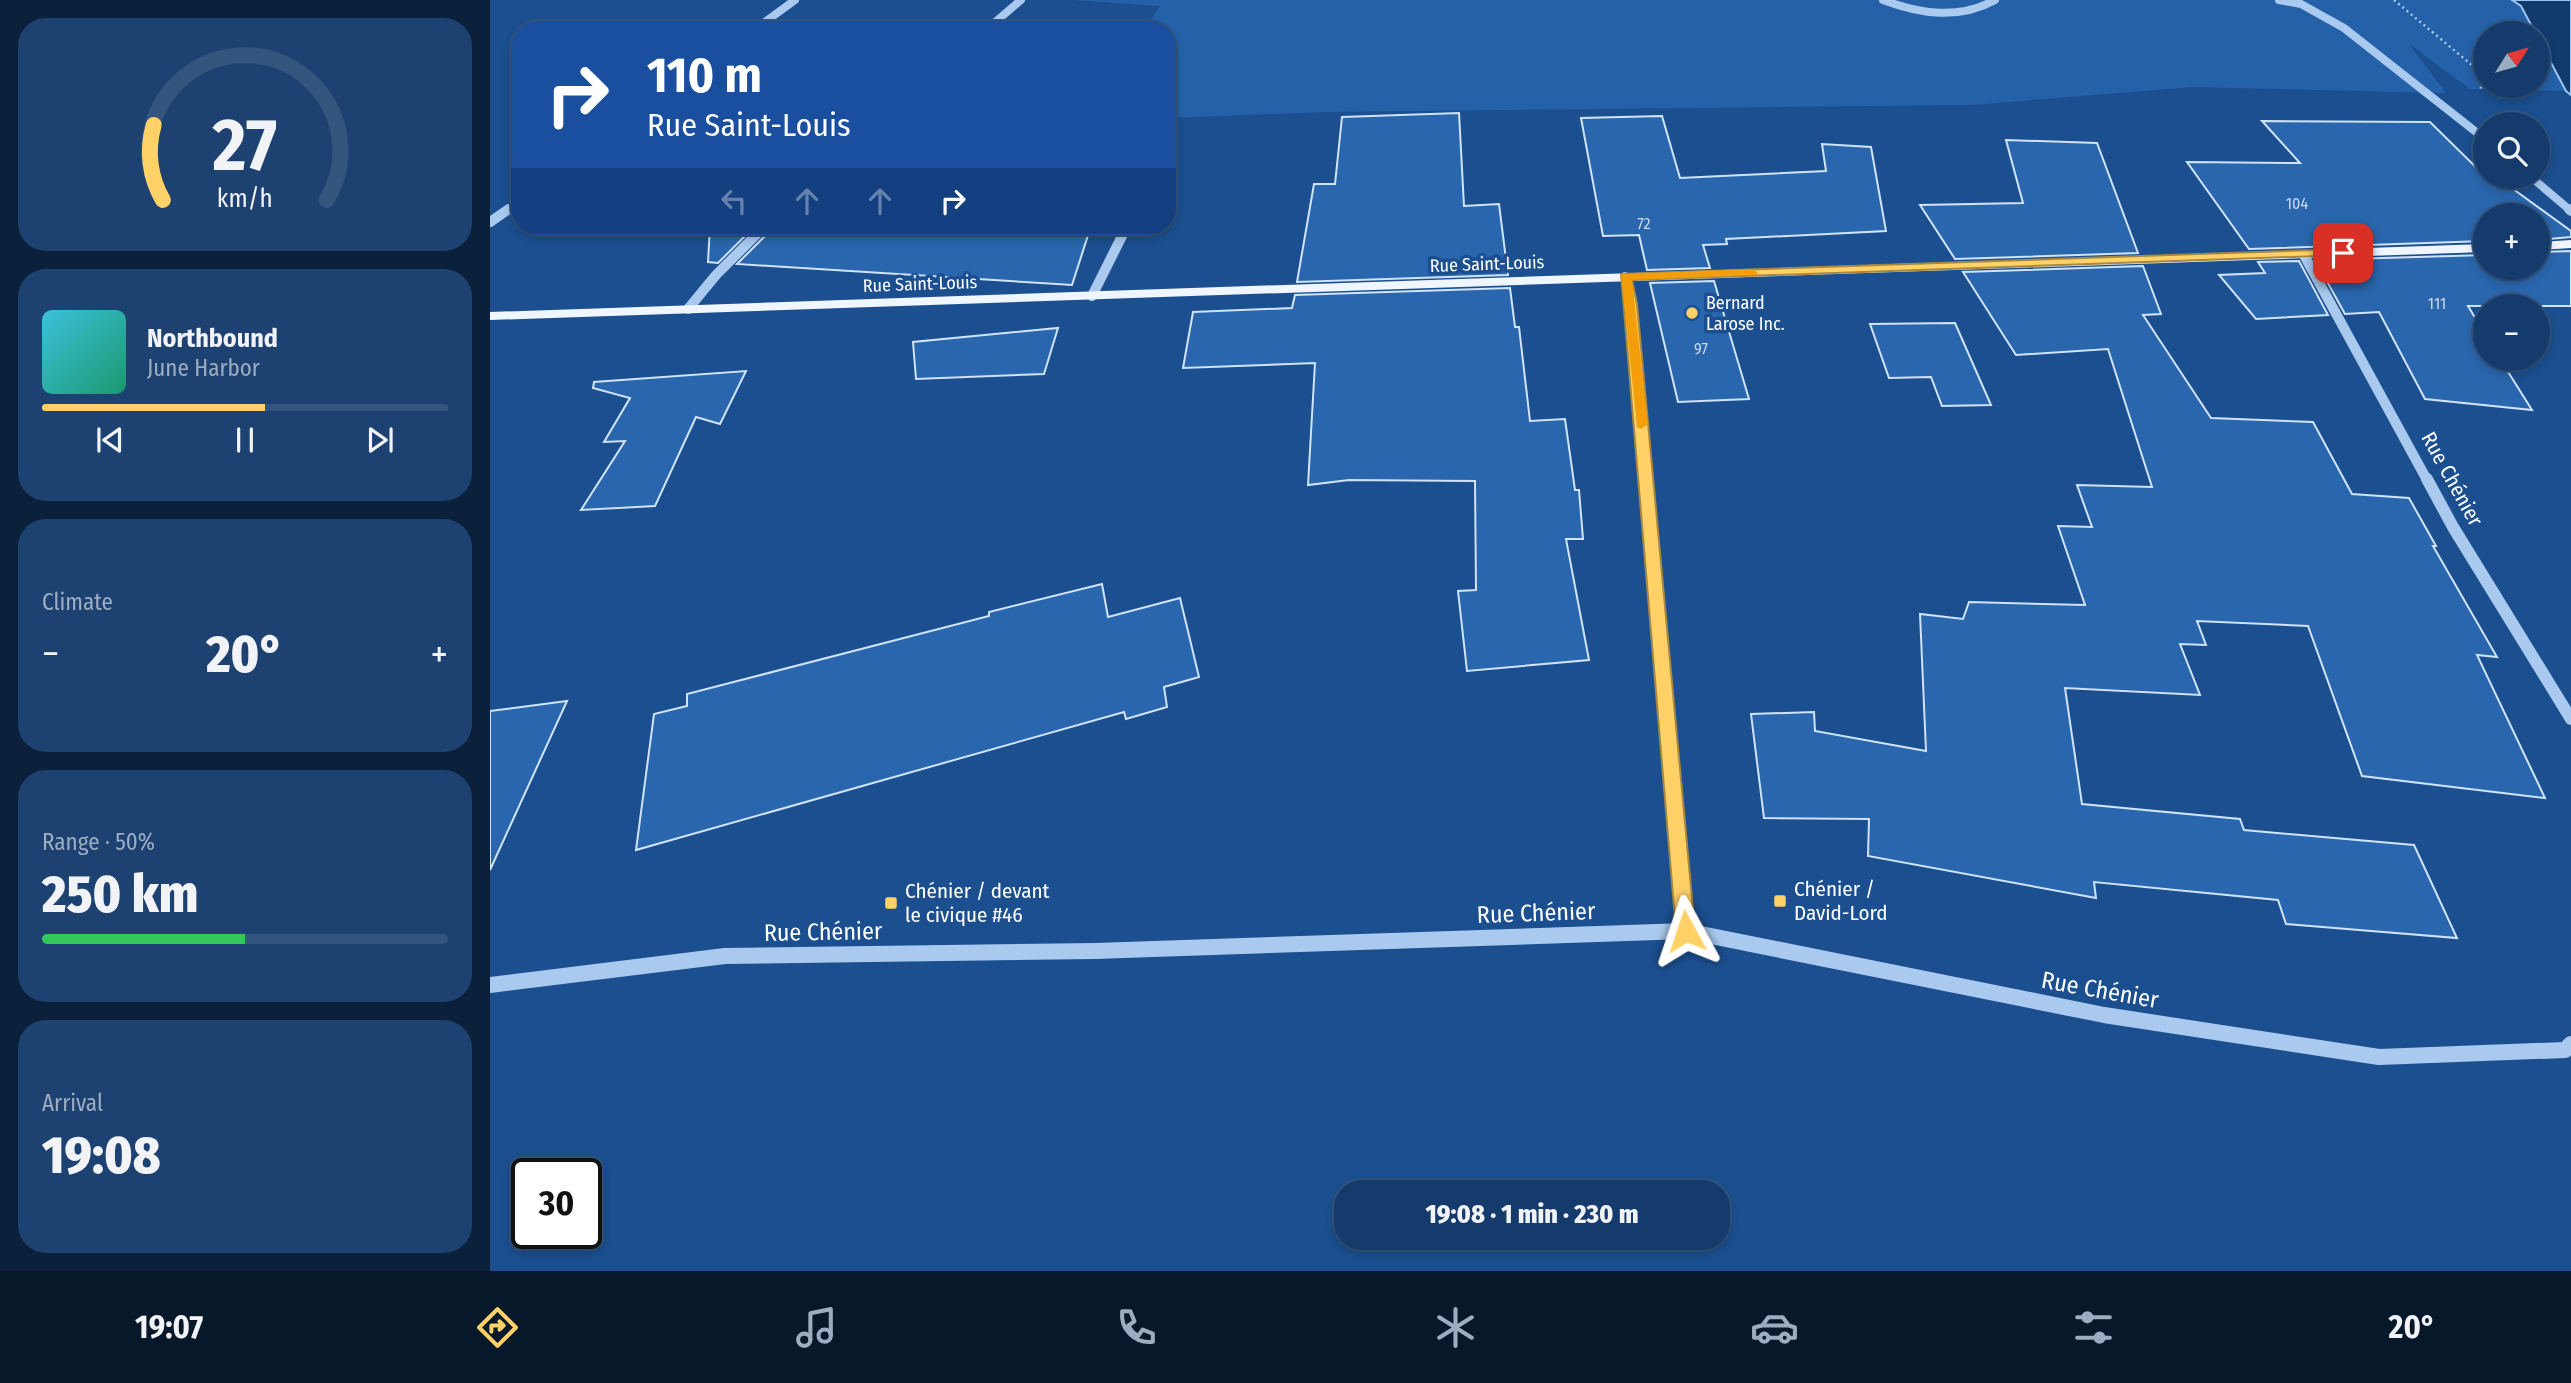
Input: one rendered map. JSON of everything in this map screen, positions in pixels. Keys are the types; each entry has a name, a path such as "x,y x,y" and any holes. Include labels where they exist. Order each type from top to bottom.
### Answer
{"main road":[{"path":"2550,245 2571,244"},
{"name":"Rue Saint-Louis","path":"490,316 2473,248"}],"street":[{"path":"766,21 795,0"},
{"path":"996,21 1021,0"},
{"path":"1883,0 1907,9 1950,13 1984,7 1995,0"},
{"path":"2279,0 2301,4 2344,28 2442,103"},
{"path":"2545,189 2571,211"},
{"path":"490,222 511,207"},
{"path":"688,309 706,285 756,235"},
{"name":"Rue Chénier","path":"2304,254 2453,527 2571,719"},
{"path":"1625,277 1630,304 1686,931"},
{"name":"Rue Chénier","path":"490,985 725,956 1095,951 1686,931 2104,1015 2379,1058 2565,1050 2571,1044"}],"lane":[{"path":"2442,103 2473,129"},
{"path":"1092,296 1122,235"}],"path":[{"path":"2394,0 2479,71 2482,98 2442,103"}],"shaded area":[{"path":"1072,0 2512,0 2521,6 2529,21 2473,21 2473,89 2409,44 2446,93 2193,87 1972,105 1328,112 1176,118 1176,21 1150,21 1160,6"},
{"path":"2512,0 2571,0 2571,95 2566,91 2550,61 2550,21 2529,21 2521,6"},
{"path":"2550,60 2566,91 2550,91"}],"building":[{"path":"1459,113 1464,206 1499,204 1508,275 1297,282 1314,184 1335,184 1342,117"},
{"path":"1662,116 1680,178 1826,171 1822,144 1871,147 1886,231 1726,239 1727,244 1703,245 1710,268 1647,270 1639,235 1603,236 1581,118"},
{"path":"2262,121 2430,122 2473,164 2473,189 2513,189 2532,203 2473,203 2473,241 2249,249 2187,162 2300,163"},
{"path":"2006,140 2097,143 2138,253 1955,259 1920,205 2023,203"},
{"path":"2550,216 2571,231 2571,237 2550,239"},
{"path":"710,235 746,235 718,263 708,262"},
{"path":"766,235 1088,235 1072,285 737,264"},
{"path":"2571,251 2571,306 2550,306 2550,294 2473,294 2473,306 2468,306 2473,314 2473,371 2508,371 2532,410 2425,399 2379,312 2345,314 2315,260 2473,255 2473,280 2550,280 2550,252"},
{"path":"2299,261 2328,315 2256,319 2219,275 2265,273 2258,262"},
{"path":"2143,266 2161,314 2143,315 2211,418 2313,422 2352,494 2409,498 2436,546 2433,546 2497,657 2477,655 2545,798 2362,776 2308,626 2197,621 2206,645 2180,644 2200,695 2065,688 2082,804 2240,819 2244,830 2414,845 2457,938 2286,924 2278,900 2094,882 2096,898 1868,856 1869,819 1764,818 1751,714 1814,712 1815,731 1926,751 1920,614 1963,619 1969,602 2085,605 2058,526 2092,527 2077,485 2152,487 2108,349 2016,355 1963,272"},
{"path":"1714,281 1749,399 1678,402 1650,283"},
{"path":"1510,288 1515,327 1519,327 1530,421 1565,419 1575,490 1579,490 1583,539 1566,539 1589,660 1467,671 1458,591 1476,590 1475,481 1349,480 1308,485 1315,363 1183,368 1193,312 1292,308 1295,295"},
{"path":"1955,323 1991,405 1942,406 1931,377 1889,378 1870,324"},
{"path":"1058,328 1044,374 916,379 913,342"},
{"path":"746,371 720,424 696,417 655,506 581,510 625,441 604,442 630,398 593,388 594,382"},
{"path":"1102,584 1108,617 1180,598 1199,677 1164,687 1167,707 1126,719 1124,712 636,850 654,714 687,706 687,694"},
{"path":"567,701 490,870 490,711"}],"slow traffic":[{"path":"1641,424 1625,277 1752,273"}],"place":[{"name":"Bernard Larose Inc.","path":"1692,313"},
{"name":"Chénier / David-Lord","path":"1780,901"},
{"name":"Chénier / devant le civique #46","path":"891,903"}],"route":[{"path":"1686,931 1630,304 1625,277 2343,253"}]}
